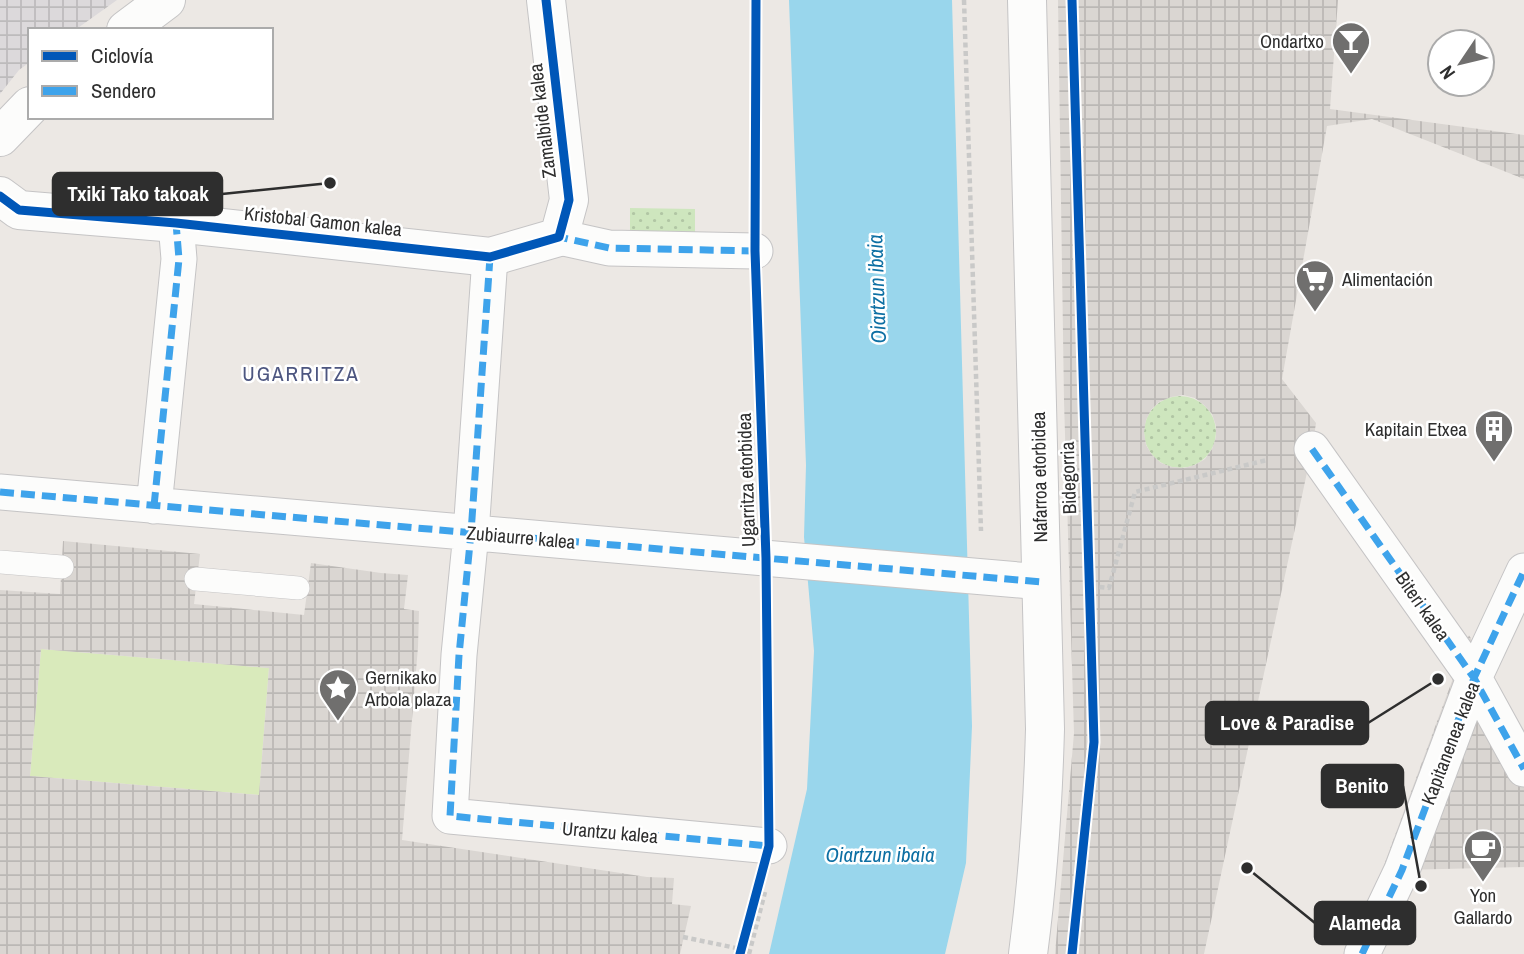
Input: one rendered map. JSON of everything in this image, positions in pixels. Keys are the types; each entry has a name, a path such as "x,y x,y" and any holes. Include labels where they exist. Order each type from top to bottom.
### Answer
{"main road":[{"path":"129,28 166,0"},
{"name":"Zamalbide kalea","path":"546,0 569,200 559,237"},
{"name":"Nafarroa etorbidea","path":"1027,0 1045,729 1044,794 1028,954"},
{"path":"0,137 28,108"},
{"name":"Kristobal Gamon kalea","path":"0,196 19,210 176,223 490,257 559,237"}],"street":[{"path":"154,506 179,259 176,223"},
{"name":"Kristobal Gamon kalea","path":"559,237 609,248 755,251"},
{"path":"471,533 490,257"},
{"name":"Biteri kalea","path":"1312,449 1474,678 1524,769"},
{"name":"Zubiaurre kalea","path":"0,492 1042,582"},
{"name":"Urantzu kalea","path":"471,533 459,655 450,816 769,846"},
{"name":"Kapitanenea kalea","path":"1362,954 1402,870 1474,678 1524,571"}],"lane":[{"path":"0,562 62,567"},
{"path":"196,579 298,587"}],"path":[{"path":"964,0 983,577"},
{"path":"1088,586 1109,588 1135,492 1312,449"},
{"path":"1088,572 1088,599"},
{"path":"683,937 744,952 769,846"}],"shaded area":[{"path":"0,0 117,0 78,28 28,28 28,63 19,70 0,94"},
{"path":"1058,0 1338,0 1330,109 1524,135 1524,179 1372,119 1327,126 1282,379 1316,423 1204,954 1055,954 1074,733 1064,401","holes":["1183,395 1195,398 1212,414 1216,426 1212,449 1205,459 1195,465 1184,468 1161,463 1146,445 1144,432 1151,410 1159,402 1171,397"]},
{"name":"Gernikako Arbola plaza","path":"63,541 200,554 194,604 304,615 311,563 408,575 404,609 419,611 402,840 647,877 674,878 672,904 691,906 680,954 0,954 0,590 60,594","holes":["41,649 269,668 259,795 30,776"]},
{"path":"1469,635 1524,733 1524,867 1402,870 1384,865"}],"green space":[{"path":"630,208 695,209 695,232 630,231"},
{"path":"1180,396 1194,399 1206,406 1213,418 1216,432 1213,446 1206,458 1194,465 1180,468 1166,465 1154,458 1147,446 1144,432 1147,418 1154,406 1166,399"},
{"path":"41,649 269,668 259,795 30,776"}],"water":[{"name":"Oiartzun ibaia","path":"789,0 952,0 972,726 966,863 945,954 769,954 807,789 814,651 804,537 806,465"}],"marked path":[{"path":"154,506 179,259 176,223"},
{"path":"554,238 609,248 755,251"},
{"path":"490,257 471,533 459,655 450,816 769,846"},
{"path":"1312,449 1474,678 1524,769"},
{"path":"0,492 1042,582"},
{"path":"1362,954 1402,870 1474,678 1524,571"}],"cycle path":[{"path":"0,196 19,210 176,223 490,257 559,237 569,200 546,0"},
{"name":"Ugarritza etorbidea","path":"740,954 769,846 766,558 755,251 756,0"},
{"name":"Bidegorria","path":"1072,0 1094,742 1072,954"}],"place":[{"name":"Ondartxo","path":"1351,75"},
{"name":"Txiki Tako takoak","path":"330,183"},
{"name":"Alimentación","path":"1315,313"},
{"name":"Kapitain Etxea","path":"1494,463"},
{"name":"Love & Paradise","path":"1438,679"},
{"name":"Gernikako Arbola plaza","path":"338,722"},
{"name":"Alameda","path":"1247,868"},
{"name":"Yon Gallardo","path":"1483,883"},
{"name":"Benito","path":"1421,886"}],"district":[{"name":"UGARRITZA","path":"301,374"}]}
